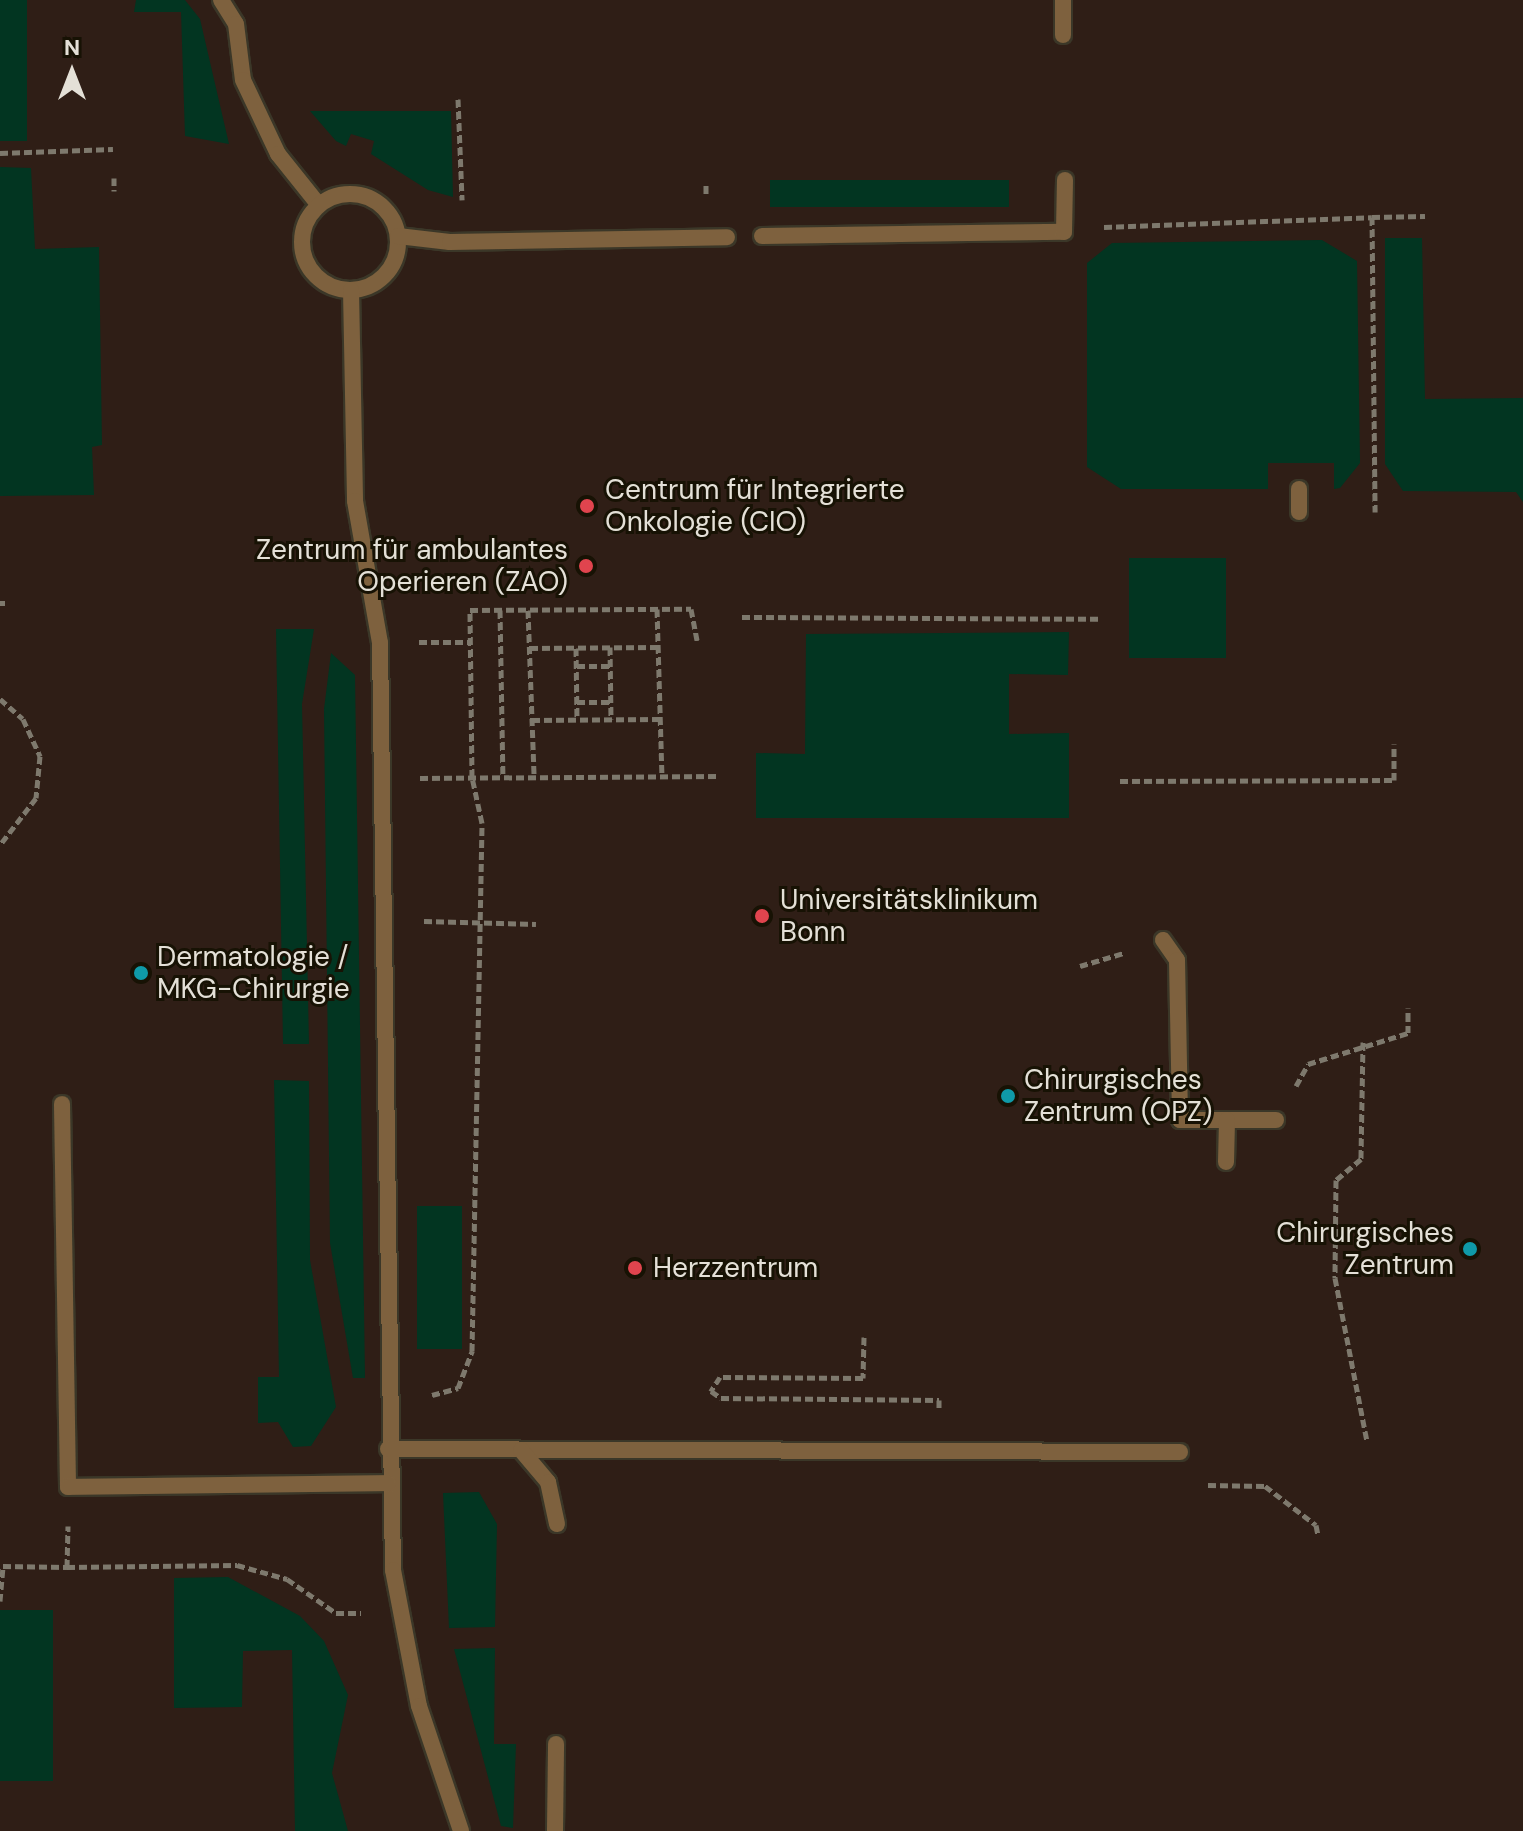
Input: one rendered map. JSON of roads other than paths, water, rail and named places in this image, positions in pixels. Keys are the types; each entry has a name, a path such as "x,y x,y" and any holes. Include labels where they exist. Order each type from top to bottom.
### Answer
{"lane":[{"path":"221,0 236,24 243,80 266,129 318,204"},
{"path":"1063,0 1063,35"},
{"path":"762,236 1064,232 1065,180"},
{"path":"346,194 375,200 398,236 391,267 351,290 323,282 305,259 303,229 318,204 346,194"},
{"path":"398,236 450,242 727,237"},
{"path":"351,290 355,501 377,611 388,1483 403,1641 461,1831"},
{"path":"1299,489 1299,512"},
{"path":"1163,940 1177,960 1180,1120 1276,1120"},
{"path":"62,1104 68,1487 388,1483"},
{"path":"1226,1162 1227,1120"},
{"path":"388,1449 1180,1452"},
{"path":"521,1450 548,1482 557,1524"},
{"path":"555,1831 556,1744"}],"place":[{"name":"Centrum für Integrierte Onkologie (CIO)","path":"587,506"},
{"name":"Zentrum für ambulantes Operieren (ZAO)","path":"586,566"},
{"name":"Universitätsklinikum Bonn","path":"762,916"},
{"name":"Dermatologie / MKG-Chirurgie","path":"141,973"},
{"name":"Chirurgisches Zentrum (OPZ)","path":"1008,1096"},
{"name":"Chirurgisches Zentrum","path":"1470,1249"},
{"name":"Herzzentrum","path":"635,1268"}]}
